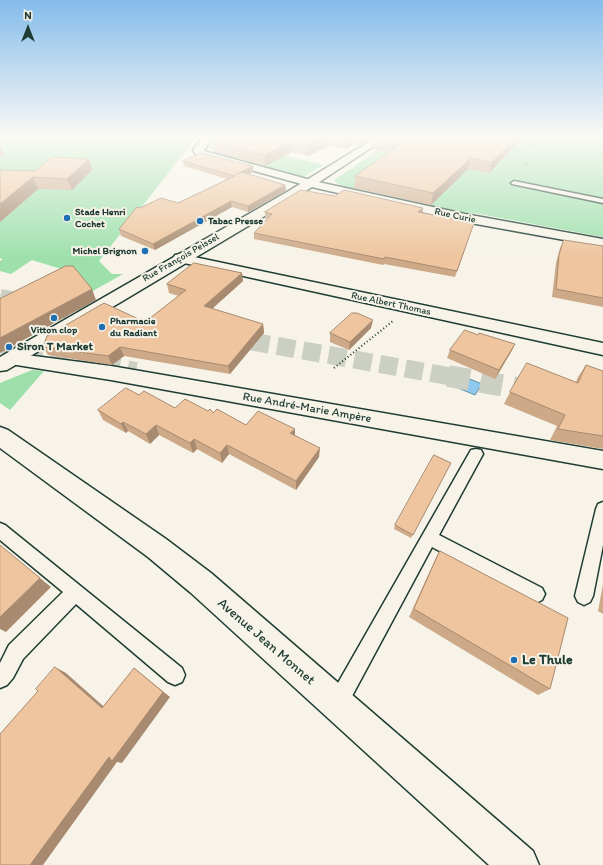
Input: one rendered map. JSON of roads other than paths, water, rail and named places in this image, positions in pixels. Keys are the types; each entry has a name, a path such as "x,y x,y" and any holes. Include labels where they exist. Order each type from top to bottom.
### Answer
{"street":[{"name":"Rue Curie","path":"289,178 465,218 603,243"},
{"name":"Rue François Peissel","path":"5,362 318,178"},
{"name":"Rue Albert Thomas","path":"180,258 603,349"},
{"name":"Rue André-Marie Ampère","path":"5,362 104,372 603,460"},
{"name":"Avenue Jean Monnet","path":"0,436 157,548 201,584 519,865"}],"lane":[{"path":"514,183 603,201"},
{"path":"337,704 476,454"},
{"path":"584,596 603,509"},
{"path":"0,530 174,675"},
{"path":"430,538 536,594"},
{"path":"2,671 16,652 76,592"}],"water":[{"path":"448,370 482,384 475,395 441,381 443,378 437,375 440,371 446,373"}],"tunnel":[{"path":"0,298 109,317"},
{"path":"226,337 454,377"},
{"path":"0,344 136,371"},
{"path":"448,376 603,403"}],"place":[{"name":"Stade Henri Cochet","path":"67,218"},
{"name":"Tabac Presse","path":"200,221"},
{"name":"Michel Brignon","path":"145,251"},
{"name":"Vitton clop","path":"54,318"},
{"name":"Pharmacie du Radiant","path":"102,327"},
{"name":"Siron T Market","path":"9,347"},
{"name":"Le Thule","path":"514,660"}]}
